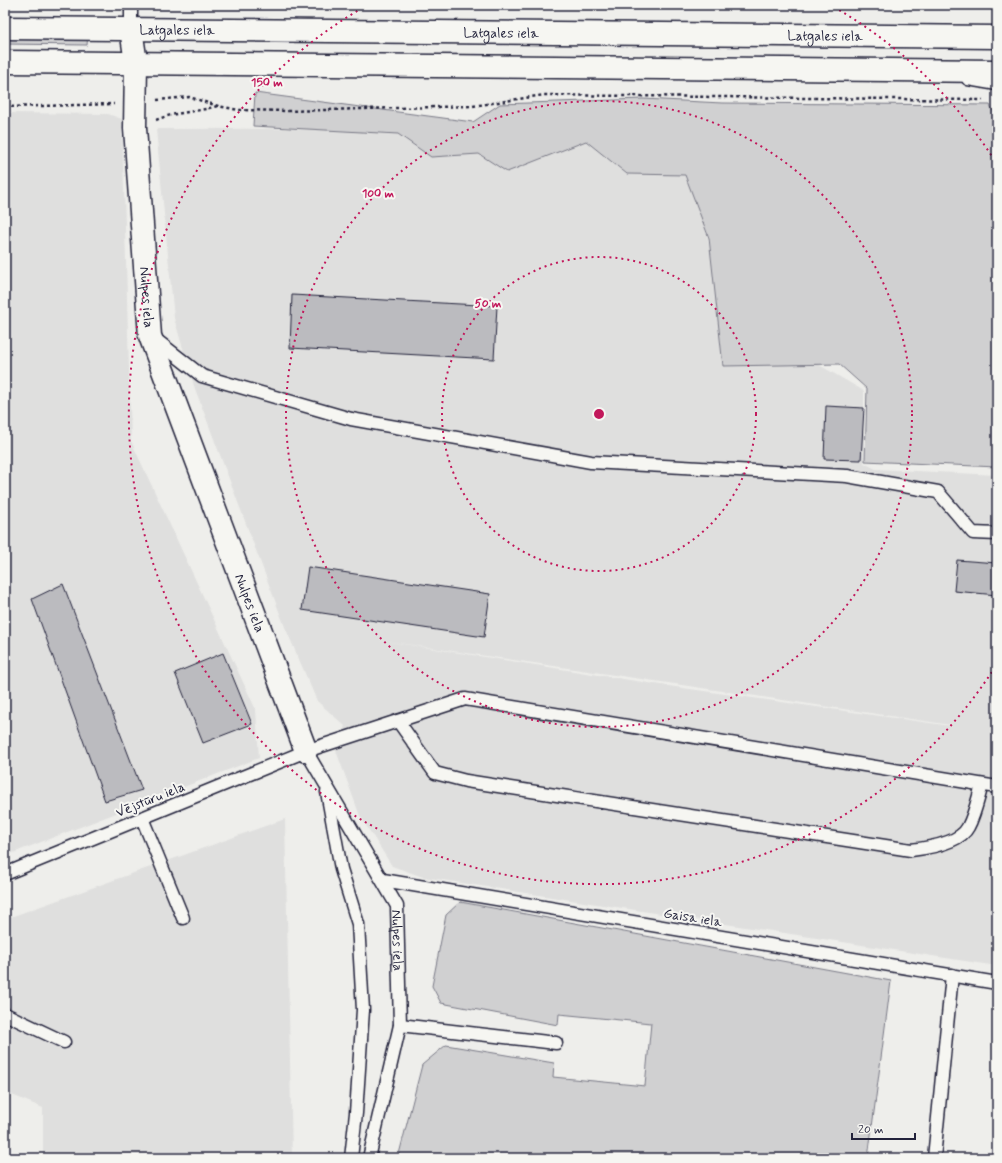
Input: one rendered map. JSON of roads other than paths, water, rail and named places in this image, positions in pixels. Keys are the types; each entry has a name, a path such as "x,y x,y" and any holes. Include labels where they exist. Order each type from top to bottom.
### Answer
{"main road":[{"name":"Latgales iela","path":"5,28 997,37"},
{"name":"Nulpes iela","path":"131,29 136,63 135,128 150,336 306,751"},
{"path":"5,62 997,71"}],"lane":[{"path":"131,5 131,29"},
{"path":"922,70 997,84"},
{"path":"150,336 202,376 351,419 591,462 847,476 938,492 973,533 997,534"},
{"name":"Vējstūru iela","path":"5,874 306,751 465,699 997,787"},
{"path":"398,721 435,773 466,782 912,850 934,848 952,840 968,828 982,785"},
{"name":"Nulpes iela","path":"306,751 397,906 400,1025 369,1158"},
{"path":"326,784 341,869 358,924 363,1010 356,1113 351,1158"},
{"path":"142,818 183,918"},
{"name":"Gaisa iela","path":"383,880 997,983"},
{"path":"934,1158 952,975"},
{"path":"5,1014 64,1042"},
{"path":"400,1025 556,1043"}]}
